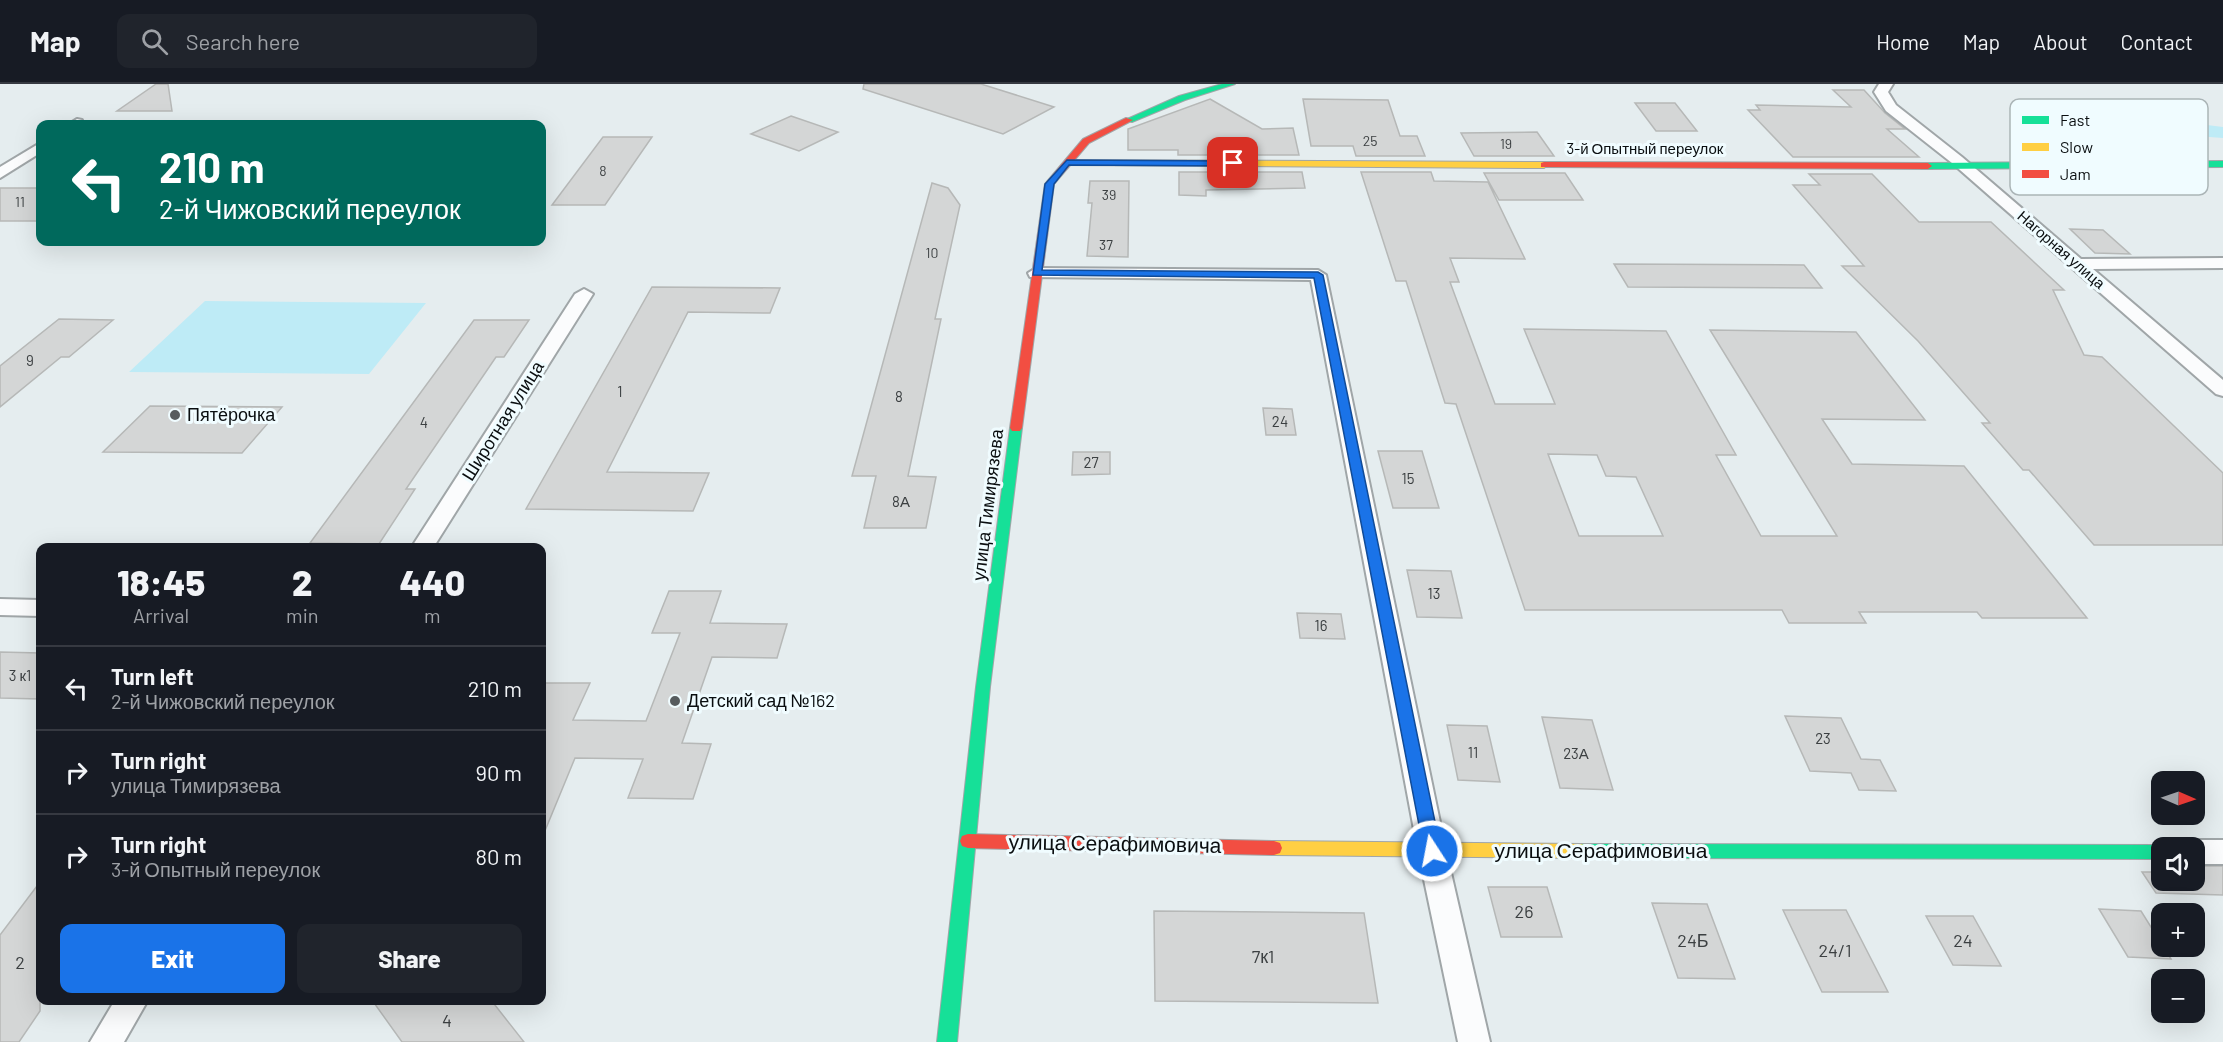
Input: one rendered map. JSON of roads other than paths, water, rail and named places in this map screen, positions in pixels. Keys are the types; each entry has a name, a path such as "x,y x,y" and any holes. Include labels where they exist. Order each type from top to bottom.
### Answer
{"street":[{"name":"улица Тимирязева","path":"946,1042 983,687 1036,273 1050,184 1086,141 1111,127 1182,98 1231,84"},
{"name":"Нагорная улица","path":"1886,84 1881,92 1883,99 2219,383"},
{"path":"0,174 36,150"},
{"name":"3-й Опытный переулок","path":"1067,163 2010,166"},
{"name":"3-й Опытный переулок","path":"2208,164 2223,164"},
{"path":"2077,264 2223,263"},
{"path":"1036,273 1318,275 1432,851 1474,1042"},
{"name":"Широтная улица","path":"425,543 584,294"},
{"path":"0,607 36,608"},
{"name":"улица Серафимовича","path":"968,841 1432,851 2151,852"},
{"path":"2205,852 2223,852"},
{"path":"106,1042 130,1005"}],"place":[{"name":"Пятёрочка","path":"175,415"},
{"name":"Детский сад №162","path":"675,701"}]}
